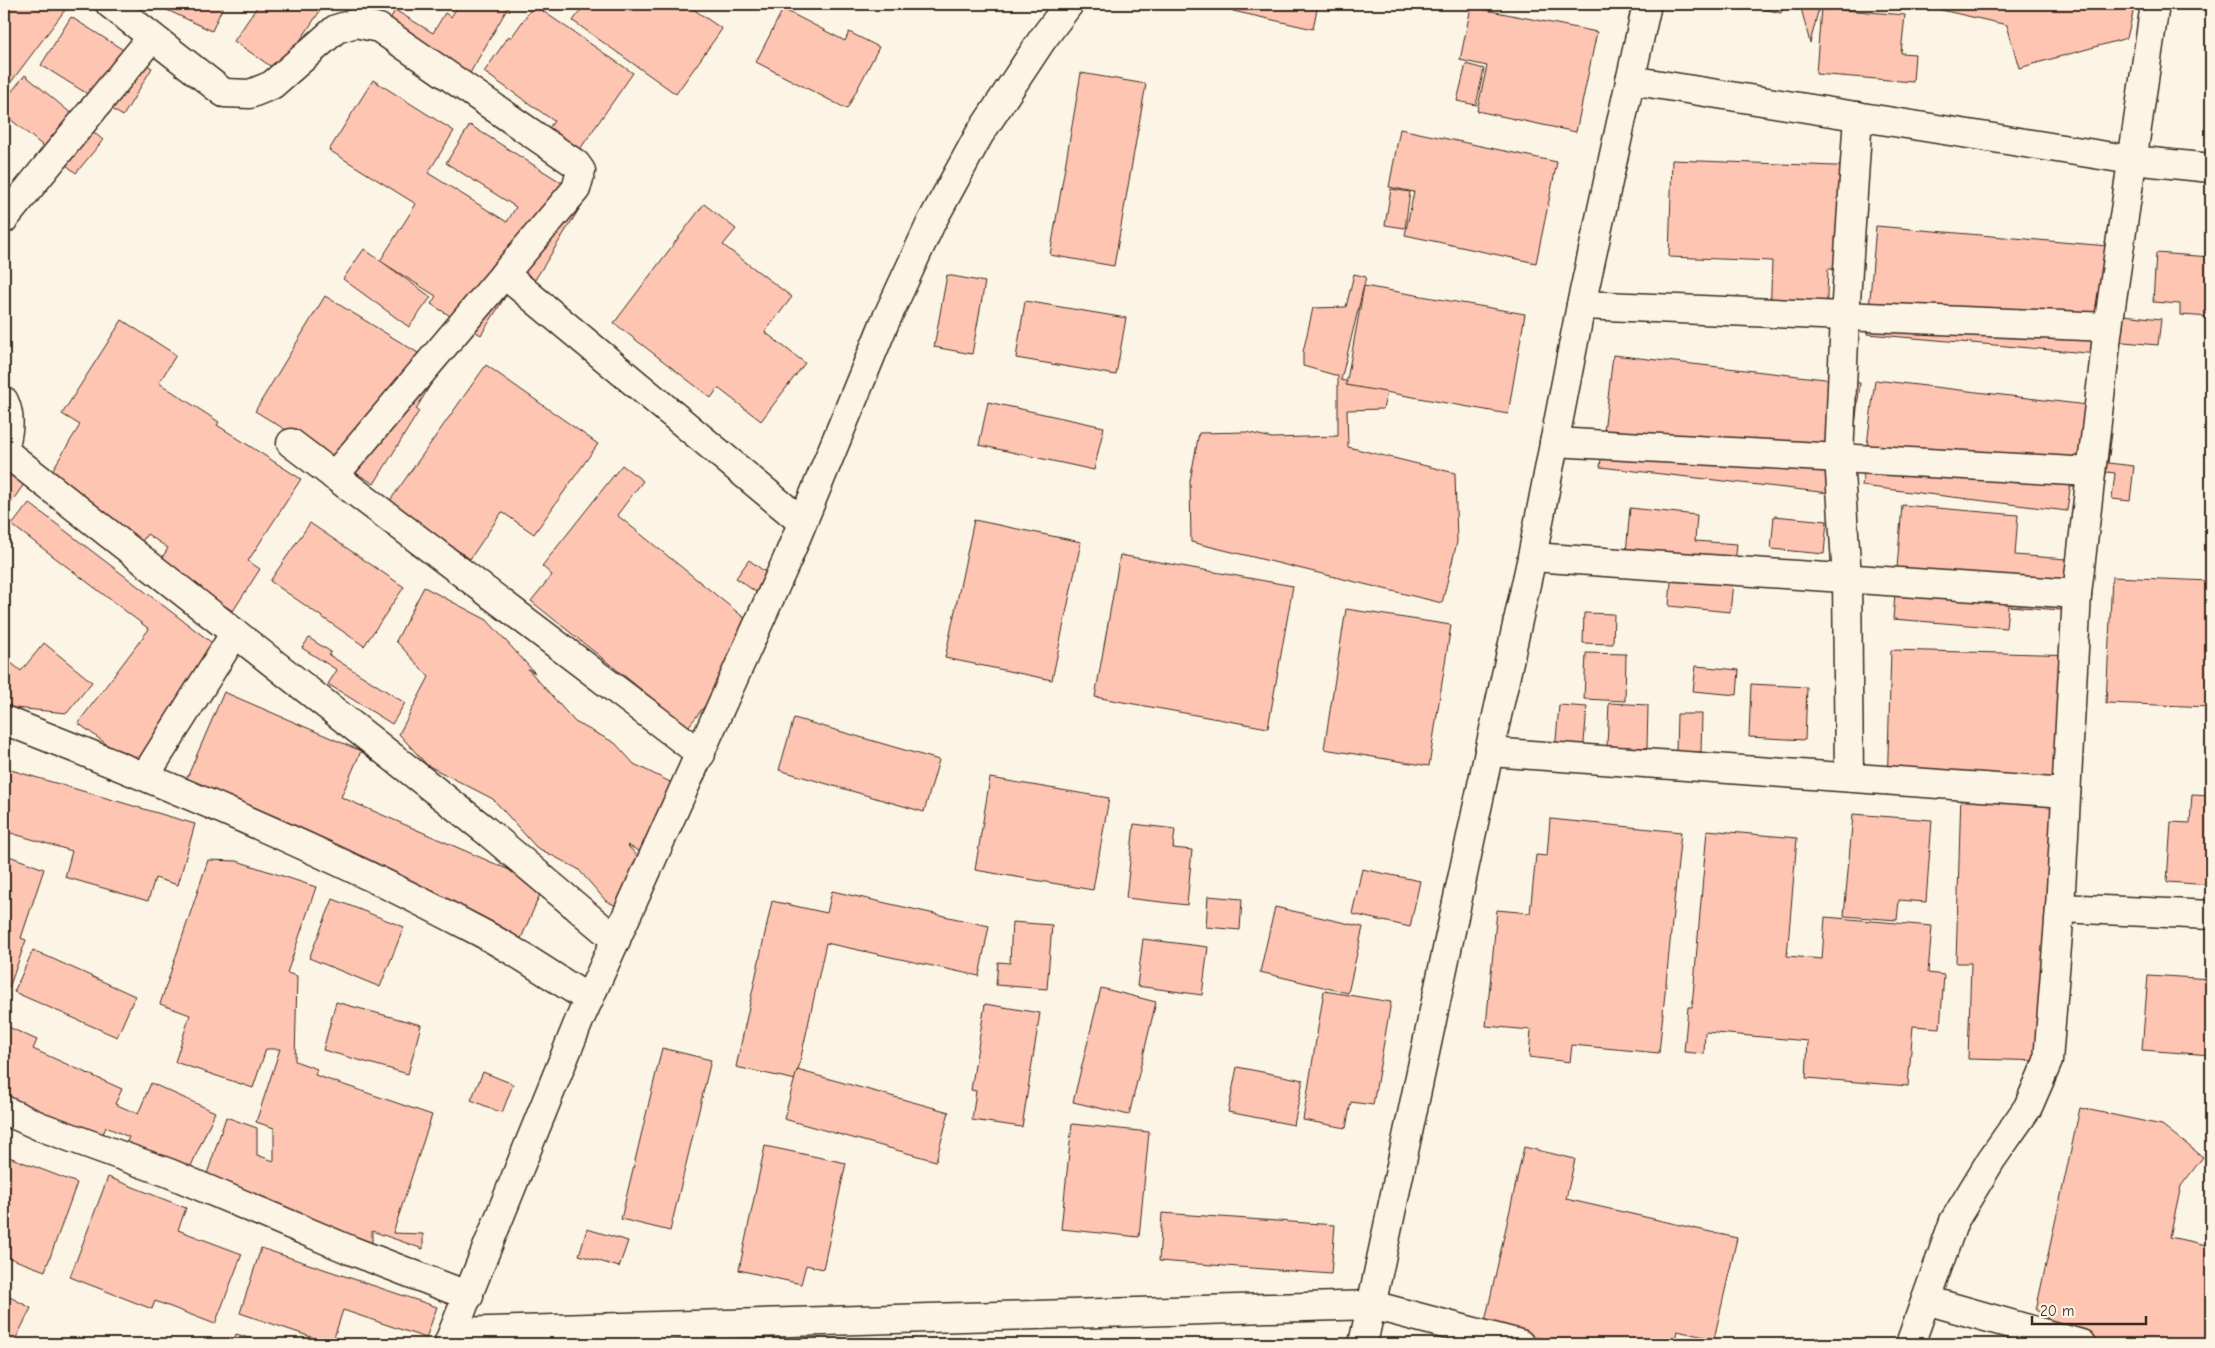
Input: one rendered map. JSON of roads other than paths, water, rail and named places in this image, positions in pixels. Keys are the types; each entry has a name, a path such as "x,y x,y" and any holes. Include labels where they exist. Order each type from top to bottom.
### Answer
{"street":[{"path":"110,4 224,93 250,94 272,85 336,29 356,24 379,28 576,164 581,171 576,189 334,476"},
{"path":"1069,4 1042,40 979,134 931,223 884,324 802,522 701,754 589,999 451,1338 1372,1305 1520,1344"},
{"path":"1363,1344 1532,557 1581,305 1647,4"},
{"path":"1910,1344 1954,1221 1991,1160 2028,1108 2048,1061 2060,908 2077,594 2108,327 2155,4"},
{"path":"4,219 152,37"},
{"path":"1630,80 2132,160 2211,168"},
{"path":"1849,777 1848,578 1839,458 1845,316 1858,116"},
{"path":"504,274 802,522"},
{"path":"1581,305 2108,327"},
{"path":"4,401 8,410 10,425 4,451 484,829 616,940"},
{"path":"1554,442 2091,472"},
{"path":"291,443 701,754"},
{"path":"1532,557 2077,594"},
{"path":"145,776 235,633"},
{"path":"4,720 145,776 297,841 469,926 589,999"},
{"path":"1489,752 2066,793"},
{"path":"2060,908 2211,915"},
{"path":"4,1110 39,1126 169,1173 350,1250 469,1296"},
{"path":"1926,1300 2081,1344"}]}
